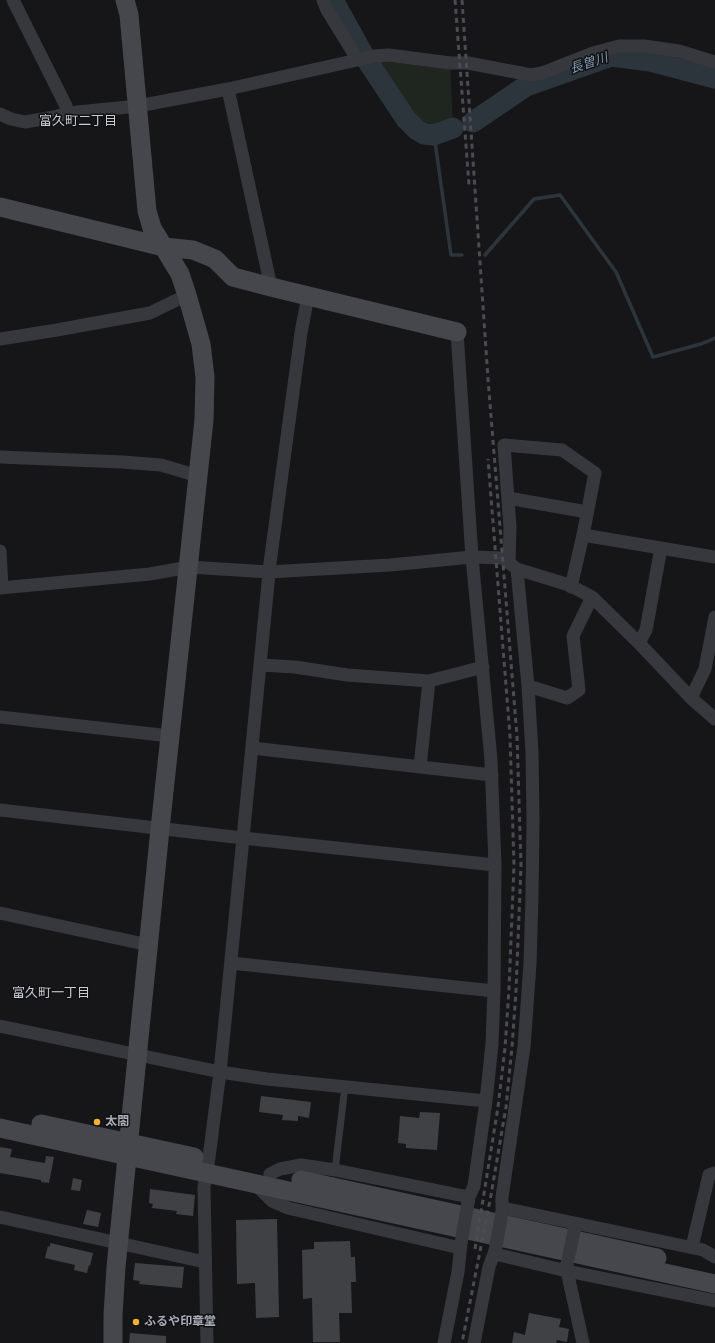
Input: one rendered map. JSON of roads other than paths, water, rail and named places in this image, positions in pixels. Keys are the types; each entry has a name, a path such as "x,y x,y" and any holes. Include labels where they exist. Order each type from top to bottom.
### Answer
{"street":[{"path":"12,0 66,106 68,113"},
{"path":"113,1343 114,1291 118,1242 160,829 204,420 205,377 201,344 180,274 152,228 147,211 129,15 125,0"},
{"path":"323,0 327,10 360,60"},
{"path":"0,114 11,119 25,122 68,113 138,106 228,89 374,56 389,55 450,63 468,63 531,75 542,73 619,46 644,46 679,50 715,62"},
{"path":"228,89 271,287"},
{"path":"0,207 164,247 193,250 215,259 233,276 271,287 457,332 472,557 492,775 495,865 494,991 492,1044 486,1101 474,1186 468,1200 458,1272 444,1343"},
{"path":"0,339 150,313 187,295"},
{"path":"207,1343 204,1187 208,1167 220,1072 270,572 300,340 308,296"},
{"path":"474,1343 489,1267 495,1253 503,1210 502,1197 524,1047 530,964 533,822 532,752 528,686 513,566 508,545 510,527 504,445 562,450 595,473 571,587"},
{"path":"0,457 161,465 198,476"},
{"path":"508,498 587,512"},
{"path":"583,535 715,557"},
{"path":"639,643 646,630 661,548"},
{"path":"0,551 1,588 150,574 189,567 270,572 390,565 472,557 503,558 513,566 571,587 592,597 639,643 691,698 715,719"},
{"path":"528,686 567,698 579,690 574,636 592,597"},
{"path":"691,698 705,669 715,616"},
{"path":"260,664 374,677 429,681 483,667"},
{"path":"420,767 429,681"},
{"path":"0,717 170,736"},
{"path":"252,748 492,775"},
{"path":"0,810 160,829 495,865"},
{"path":"0,913 149,945"},
{"path":"231,963 494,991"},
{"path":"0,1026 220,1072 267,1079 486,1101"},
{"path":"0,1116 127,1149 208,1167 715,1271"},
{"path":"0,1128 127,1149"},
{"path":"262,1178 280,1169 301,1165 335,1170 468,1200"},
{"path":"692,1247 709,1175 715,1173"},
{"path":"262,1178 272,1201 288,1208 461,1246"},
{"path":"262,1178 715,1284"},
{"path":"503,1210 692,1247 703,1250 715,1257"},
{"path":"0,1216 205,1262"},
{"path":"575,1225 567,1267 582,1343"},
{"path":"495,1253 567,1267 715,1301"}],"lane":[{"path":"335,1170 345,1086"}],"waterway":[{"name":"長曽川","path":"333,0 363,54 406,119 417,130 424,134 434,135 453,128"},
{"name":"長曽川","path":"473,122 526,86 611,56 650,61 715,78"},
{"path":"434,135 451,255 462,255"},
{"path":"485,255 534,199 560,195 616,272 653,357 701,344 715,338"}],"railway":[{"path":"455,0 469,185"},
{"path":"462,0 488,379 517,736 521,865 516,991 506,1107 491,1195 462,1343"},
{"path":"475,1249 498,1107 505,1048 514,865 510,736 488,459"}],"place":[{"name":"太閤","path":"97,1122"},
{"name":"ふるや印章堂","path":"136,1322"}],"district":[{"name":"富久町二丁目","path":"78,122"},
{"name":"富久町一丁目","path":"51,994"}]}
